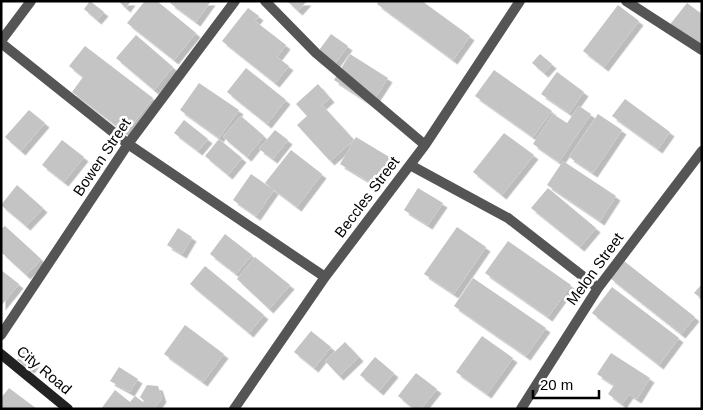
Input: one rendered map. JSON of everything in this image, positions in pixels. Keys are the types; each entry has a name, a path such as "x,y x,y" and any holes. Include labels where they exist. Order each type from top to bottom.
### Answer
{"main road":[{"name":"City Road","path":"1,354 68,409"}],"street":[{"path":"31,1 1,42 128,144 325,278"},
{"name":"Bowen Street","path":"1,335 128,144 235,1"},
{"path":"264,1 316,53 426,145"},
{"name":"Beccles Street","path":"234,409 325,278 426,145 520,1"},
{"path":"626,1 702,50"},
{"name":"Melon Street","path":"521,409 598,288 702,151"},
{"path":"410,165 508,218 598,288"}],"building":[{"path":"90,1 104,12 97,20 84,9"},
{"path":"118,1 131,1 126,8"},
{"path":"145,1 157,1 196,33 174,60 127,23"},
{"path":"172,1 211,1 196,22 170,3"},
{"path":"287,1 307,1 298,11"},
{"path":"379,1 422,1 470,36 453,60 377,4"},
{"path":"687,3 702,14 702,53 668,27"},
{"path":"618,5 639,21 604,67 583,51"},
{"path":"248,8 259,16 255,21 286,45 277,57 289,66 275,83 222,41"},
{"path":"331,34 348,46 331,69 314,57"},
{"path":"136,35 173,67 154,90 116,58"},
{"path":"85,46 153,98 126,133 72,92 83,77 69,66"},
{"path":"350,54 388,78 371,104 334,80"},
{"path":"540,54 552,64 544,73 532,63"},
{"path":"246,68 286,100 267,124 227,92"},
{"path":"494,70 552,111 533,137 475,96"},
{"path":"557,72 584,92 569,113 541,94"},
{"path":"199,83 239,110 219,138 180,110"},
{"path":"318,84 330,98 322,105 354,140 330,161 297,125 307,116 296,104"},
{"path":"625,99 670,132 658,149 612,116"},
{"path":"579,106 591,114 559,162 533,144 553,114 567,123"},
{"path":"29,110 45,123 21,151 5,137"},
{"path":"598,114 622,130 593,173 569,157"},
{"path":"241,116 264,136 247,157 223,137"},
{"path":"184,120 208,139 198,151 174,133"},
{"path":"275,130 288,140 273,159 259,149"},
{"path":"504,133 534,155 502,195 473,172"},
{"path":"356,137 391,158 375,185 340,164"},
{"path":"219,139 242,158 228,175 205,156"},
{"path":"62,140 84,157 64,182 42,165"},
{"path":"291,150 322,174 297,207 265,183"},
{"path":"563,161 616,196 600,221 547,185"},
{"path":"251,174 274,190 256,216 233,200"},
{"path":"17,185 43,208 26,226 1,205"},
{"path":"418,188 443,203 428,225 404,210"},
{"path":"548,188 596,228 580,247 531,208"},
{"path":"5,226 41,259 26,275 1,252 1,229"},
{"path":"457,227 486,247 454,294 424,274"},
{"path":"178,228 192,237 182,254 167,245"},
{"path":"225,234 252,255 236,274 210,254"},
{"path":"508,241 571,285 548,317 485,273"},
{"path":"255,257 290,285 269,309 237,279"},
{"path":"624,261 695,317 681,334 610,278"},
{"path":"205,266 264,315 249,333 190,284"},
{"path":"1,270 19,284 1,306"},
{"path":"473,278 546,328 526,356 454,306"},
{"path":"702,284 702,299 694,293"},
{"path":"612,287 679,338 659,365 592,313"},
{"path":"185,325 224,354 203,382 164,354"},
{"path":"311,331 331,347 314,368 294,352"},
{"path":"482,336 513,358 487,394 456,372"},
{"path":"345,342 359,357 339,376 325,361"},
{"path":"24,351 36,361 30,369 17,360"},
{"path":"611,353 650,378 637,399 629,394 622,404 608,394 614,385 597,374"},
{"path":"375,357 394,373 379,391 360,375"},
{"path":"119,367 138,379 130,392 110,381"},
{"path":"416,373 437,389 421,409 414,409 398,396"},
{"path":"147,385 158,386 162,398 154,409 101,409 115,390 130,402 135,396 143,402 140,397"},
{"path":"9,388 37,409 1,409 1,398"}]}
